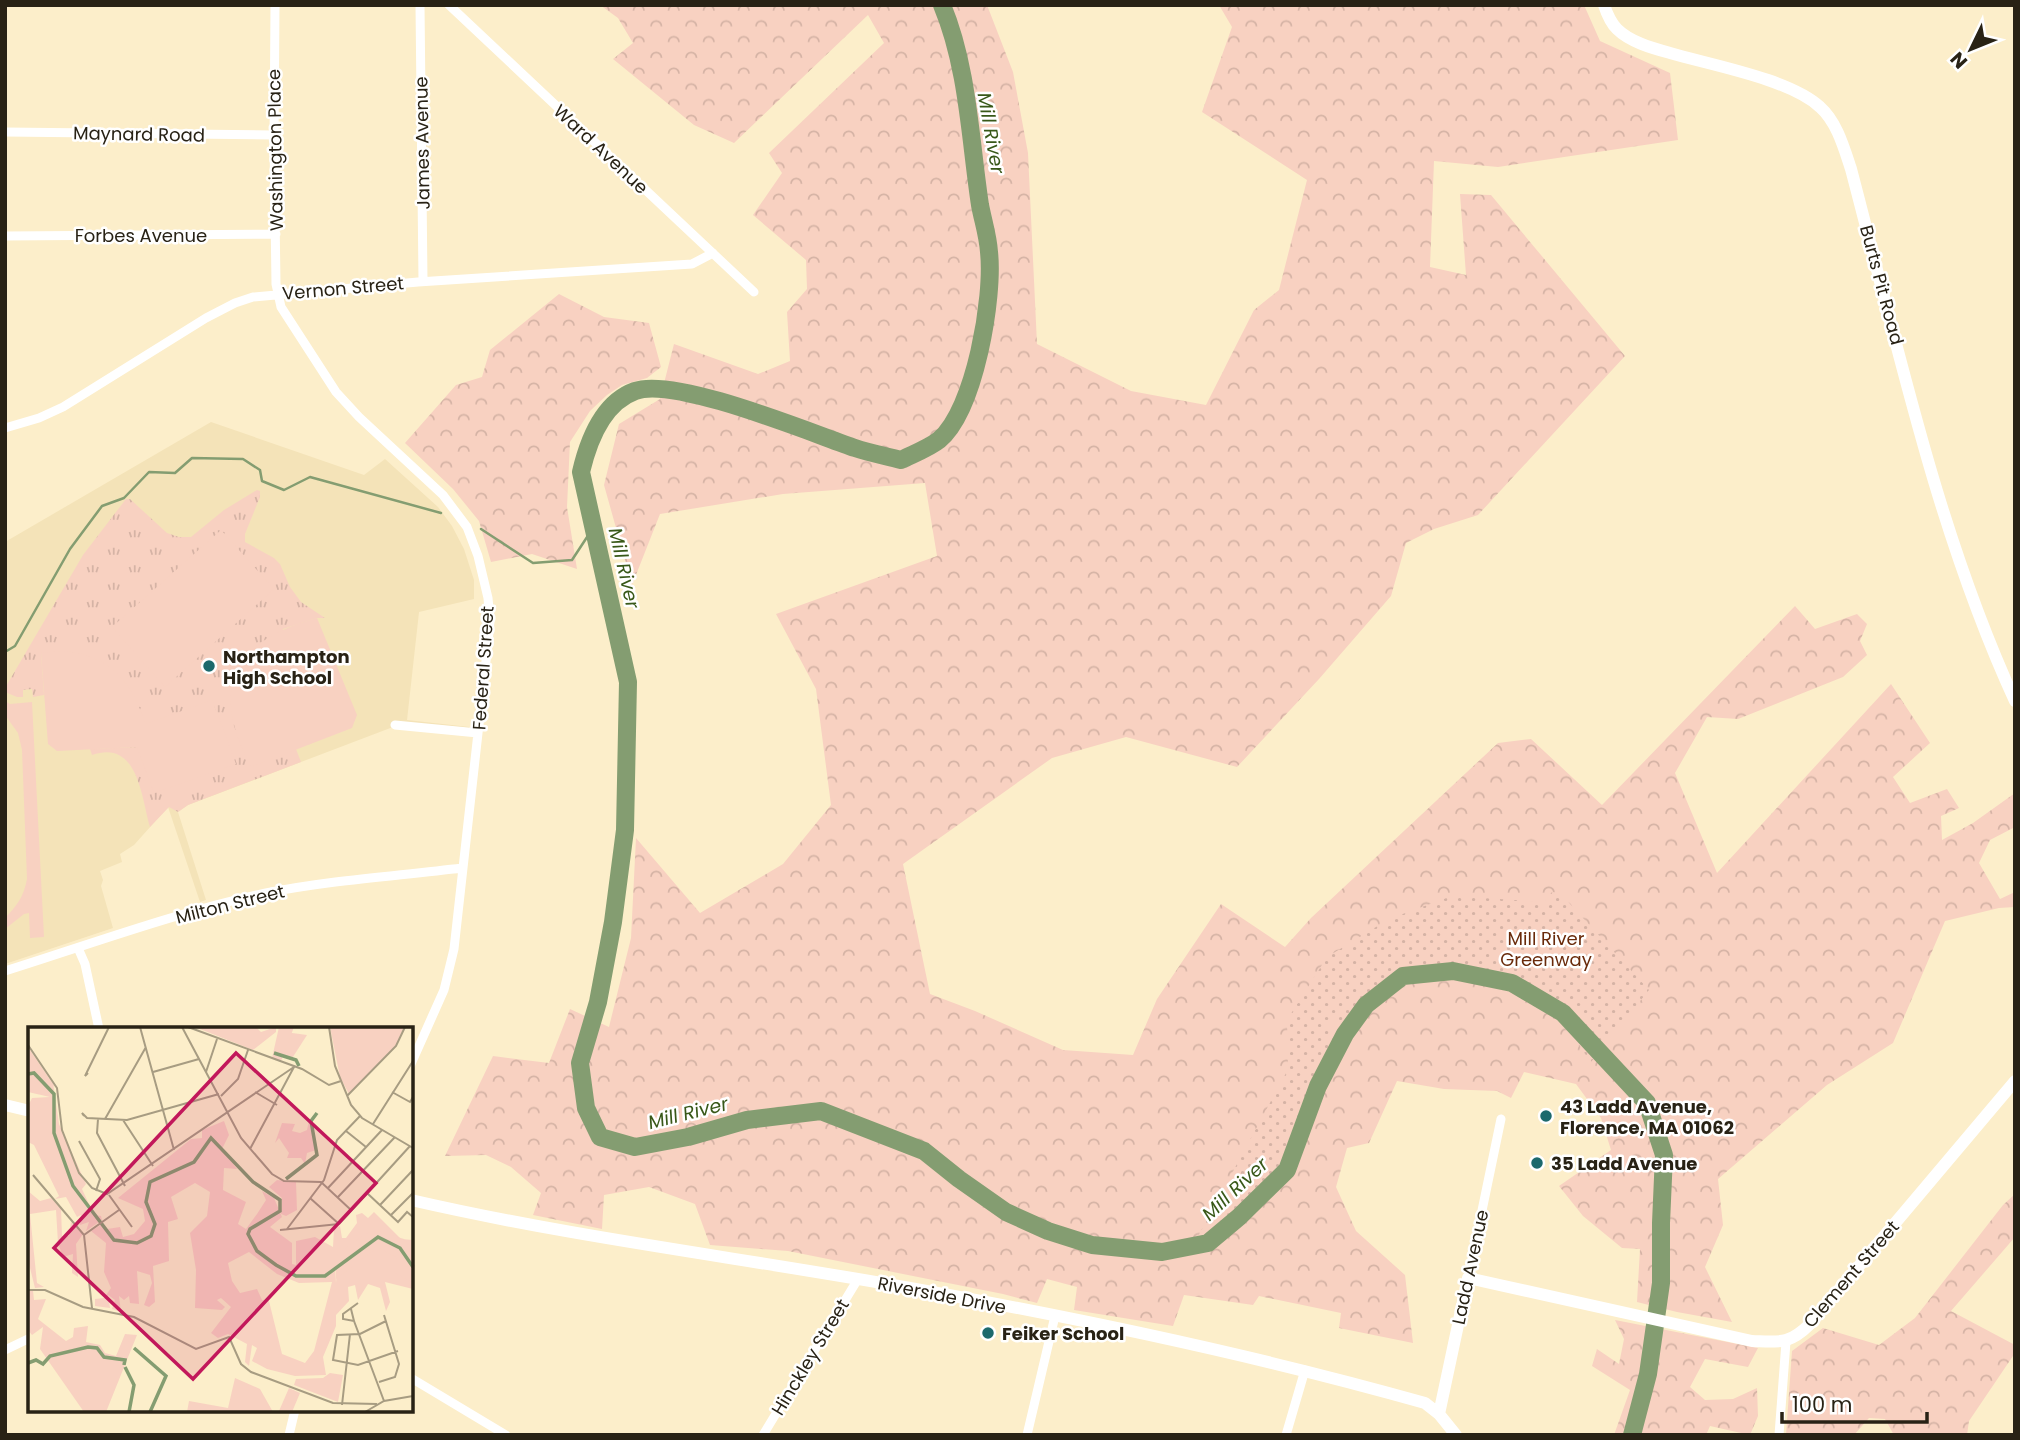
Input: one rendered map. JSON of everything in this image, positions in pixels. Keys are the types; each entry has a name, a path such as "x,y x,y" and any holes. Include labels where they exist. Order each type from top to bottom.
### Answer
{"street":[{"name":"Washington Place","path":"275,5 273,135 278,294"},
{"name":"James Avenue","path":"420,5 423,281"},
{"name":"Ward Avenue","path":"449,5 754,292"},
{"name":"Burts Pit Road","path":"1604,5 1607,15 1618,30 1646,46 1780,84 1802,93 1822,108 1840,137 1964,579 1987,642 2015,701"},
{"name":"Maynard Road","path":"5,132 273,135"},
{"name":"Forbes Avenue","path":"5,236 276,234"},
{"name":"Vernon Street","path":"5,428 63,407 234,303 278,294 423,281 692,264 712,254"},
{"name":"Federal Street","path":"278,294 281,307 336,392 443,495 460,516 473,540 488,598 490,621 454,948 447,979 413,1058"},
{"path":"395,724 478,733"},
{"name":"Milton Street","path":"5,971 162,921 265,894 315,885 462,868"},
{"path":"78,948 85,964 99,1027"},
{"name":"Clement Street","path":"1786,1342 1810,1324 2015,1081"},
{"path":"5,1105 28,1111"},
{"name":"Ladd Avenue","path":"1439,1414 1501,1119"},
{"name":"Riverside Drive","path":"413,1200 624,1242 858,1279 1165,1337 1305,1370 1425,1403 1439,1414 1456,1435"},
{"path":"1468,1278 1752,1340 1786,1342 1779,1435"},
{"name":"Hinckley Street","path":"763,1435 858,1279"},
{"path":"1027,1435 1055,1316"},
{"path":"5,1350 28,1339"},
{"path":"1286,1435 1305,1370"},
{"path":"413,1379 506,1435"},
{"path":"289,1435 295,1412"}],"shaded area":[{"name":"Northampton High School","path":"211,422 364,475 385,459 438,507 464,549 474,580 474,599 419,612 407,720 469,727 468,735 393,727 188,805 178,812 206,900 200,902 168,807 134,845 120,854 122,862 100,871 103,880 101,886 113,928 5,964 5,542"}],"green space":[{"path":"600,5 987,5 1013,72 1028,153 1037,344 1131,391 1206,405 1254,310 1279,290 1307,180 1202,112 1232,27 1219,5 1584,5 1600,41 1670,73 1678,140 1498,167 1434,161 1430,267 1466,275 1460,194 1491,195 1625,356 1478,515 1434,529 1406,543 1391,596 1237,767 1126,737 1052,758 903,864 930,994 1063,1050 1133,1055 1157,999 1221,904 1285,947 1311,918 1498,743 1531,739 1602,805 1795,606 1815,629 1857,614 1867,624 1860,641 1867,655 1843,677 1738,719 1707,717 1675,773 1717,873 1891,684 1930,743 1893,777 1910,803 1947,789 1959,808 1941,816 1942,840 1973,823 2015,793 2015,827 1990,840 1979,863 2000,899 2015,892 2015,907 1999,908 1945,921 1893,1043 1827,1085 1718,1179 1723,1225 1705,1267 1732,1322 1637,1302 1640,1249 1622,1248 1583,1216 1559,1186 1611,1150 1601,1118 1576,1084 1524,1072 1511,1098 1497,1091 1444,1089 1397,1081 1369,1143 1347,1148 1336,1187 1356,1231 1405,1275 1413,1343 1339,1328 1341,1313 1259,1296 1253,1305 1184,1295 1173,1326 1074,1310 1077,1287 1047,1279 1037,1303 788,1251 710,1245 695,1204 649,1187 604,1195 602,1229 533,1215 541,1193 511,1167 486,1155 445,1156 493,1056 549,1063 570,1009 609,1027 631,938 636,838 700,913 783,864 831,805 816,689 776,614 937,556 925,483 783,494 660,514 632,585 604,485 619,424 660,399 674,344 758,374 790,361 787,312 807,289 806,260 753,215 782,173 769,153 884,43 868,15 734,143 694,125 613,59 633,43 618,18"},
{"path":"559,294 604,317 649,323 661,367 647,378 622,385 607,395 590,411 570,442 567,507 577,569 532,554 491,562 479,521 453,489 405,443 456,385 482,377 490,350"},
{"path":"257,490 260,491 260,497 245,534 245,542 274,558 301,602 325,618 283,629 251,766 296,749 301,762 188,805 178,812 169,807 150,827 140,786 128,763 119,755 107,752 92,755 90,749 137,747 235,764 212,701 147,726 41,653 44,695 33,697 32,689 23,690 23,697 17,697 5,692 5,688 83,555 126,499 130,499 167,533 191,537 224,510"},
{"path":"221,530 274,589 165,687 112,627"},
{"path":"317,618 357,715 352,728 251,767 232,714 231,692 236,672 248,655 265,640"},
{"path":"65,651 96,659 118,674 133,695 146,724 212,700 236,764 154,793 137,747 57,751 48,744 41,653"},
{"path":"5,701 10,704 32,702 44,937 30,938 29,913 5,929 5,918 19,900 27,879 22,750 18,733 5,715"},
{"name":"Mill River Greenway","path":"1552,892 1560,893 1649,990 1591,1062 1557,1019 1539,1002 1520,989 1499,980 1476,975 1450,975 1386,989 1369,999 1347,1027 1330,1021 1326,1030 1342,1037 1275,1175 1258,1201 1222,1240 1188,1255 1288,1069 1287,1020 1327,957 1389,919 1452,896 1544,902"},
{"path":"2015,1194 2015,1237 1951,1311 2015,1345 2015,1353 1969,1421 1967,1435 1894,1435 1885,1419 1869,1418 1854,1435 1786,1435 1792,1351 1823,1328 1879,1345 1915,1318 2003,1205"},
{"path":"1615,1320 1758,1348 1748,1367 1705,1359 1690,1387 1705,1400 1733,1399 1757,1388 1758,1416 1750,1435 1710,1426 1706,1435 1614,1435 1630,1390 1592,1366 1597,1349 1619,1364 1624,1339"}],"waterway":[{"name":"Mill River","path":"942,5 958,53 963,78 990,272 979,352 963,404 952,425 935,443 901,460 855,448 710,398 680,391 654,389 635,391 614,404 598,425 588,448 581,472 628,682 625,830 613,922 598,1002 580,1063 586,1108 600,1137 635,1147 688,1137 747,1120 821,1111 924,1151 1006,1212 1048,1231 1092,1245 1162,1252 1208,1243 1287,1170 1318,1086 1345,1034 1366,1005 1403,976 1453,971 1512,983 1563,1013 1647,1103 1664,1155 1661,1283 1648,1374 1632,1435"},
{"path":"5,652 15,646 70,549 102,506 124,498 149,472 175,473 192,458 243,459 260,470 262,481 284,490 310,477 441,513"},
{"path":"481,529 533,563 572,560 593,528"}],"place":[{"name":"Northampton High School","path":"209,666"},
{"name":"43 Ladd Avenue, Florence, MA 01062","path":"1546,1116"},
{"name":"35 Ladd Avenue","path":"1537,1163"},
{"name":"Feiker School","path":"988,1333"}]}
